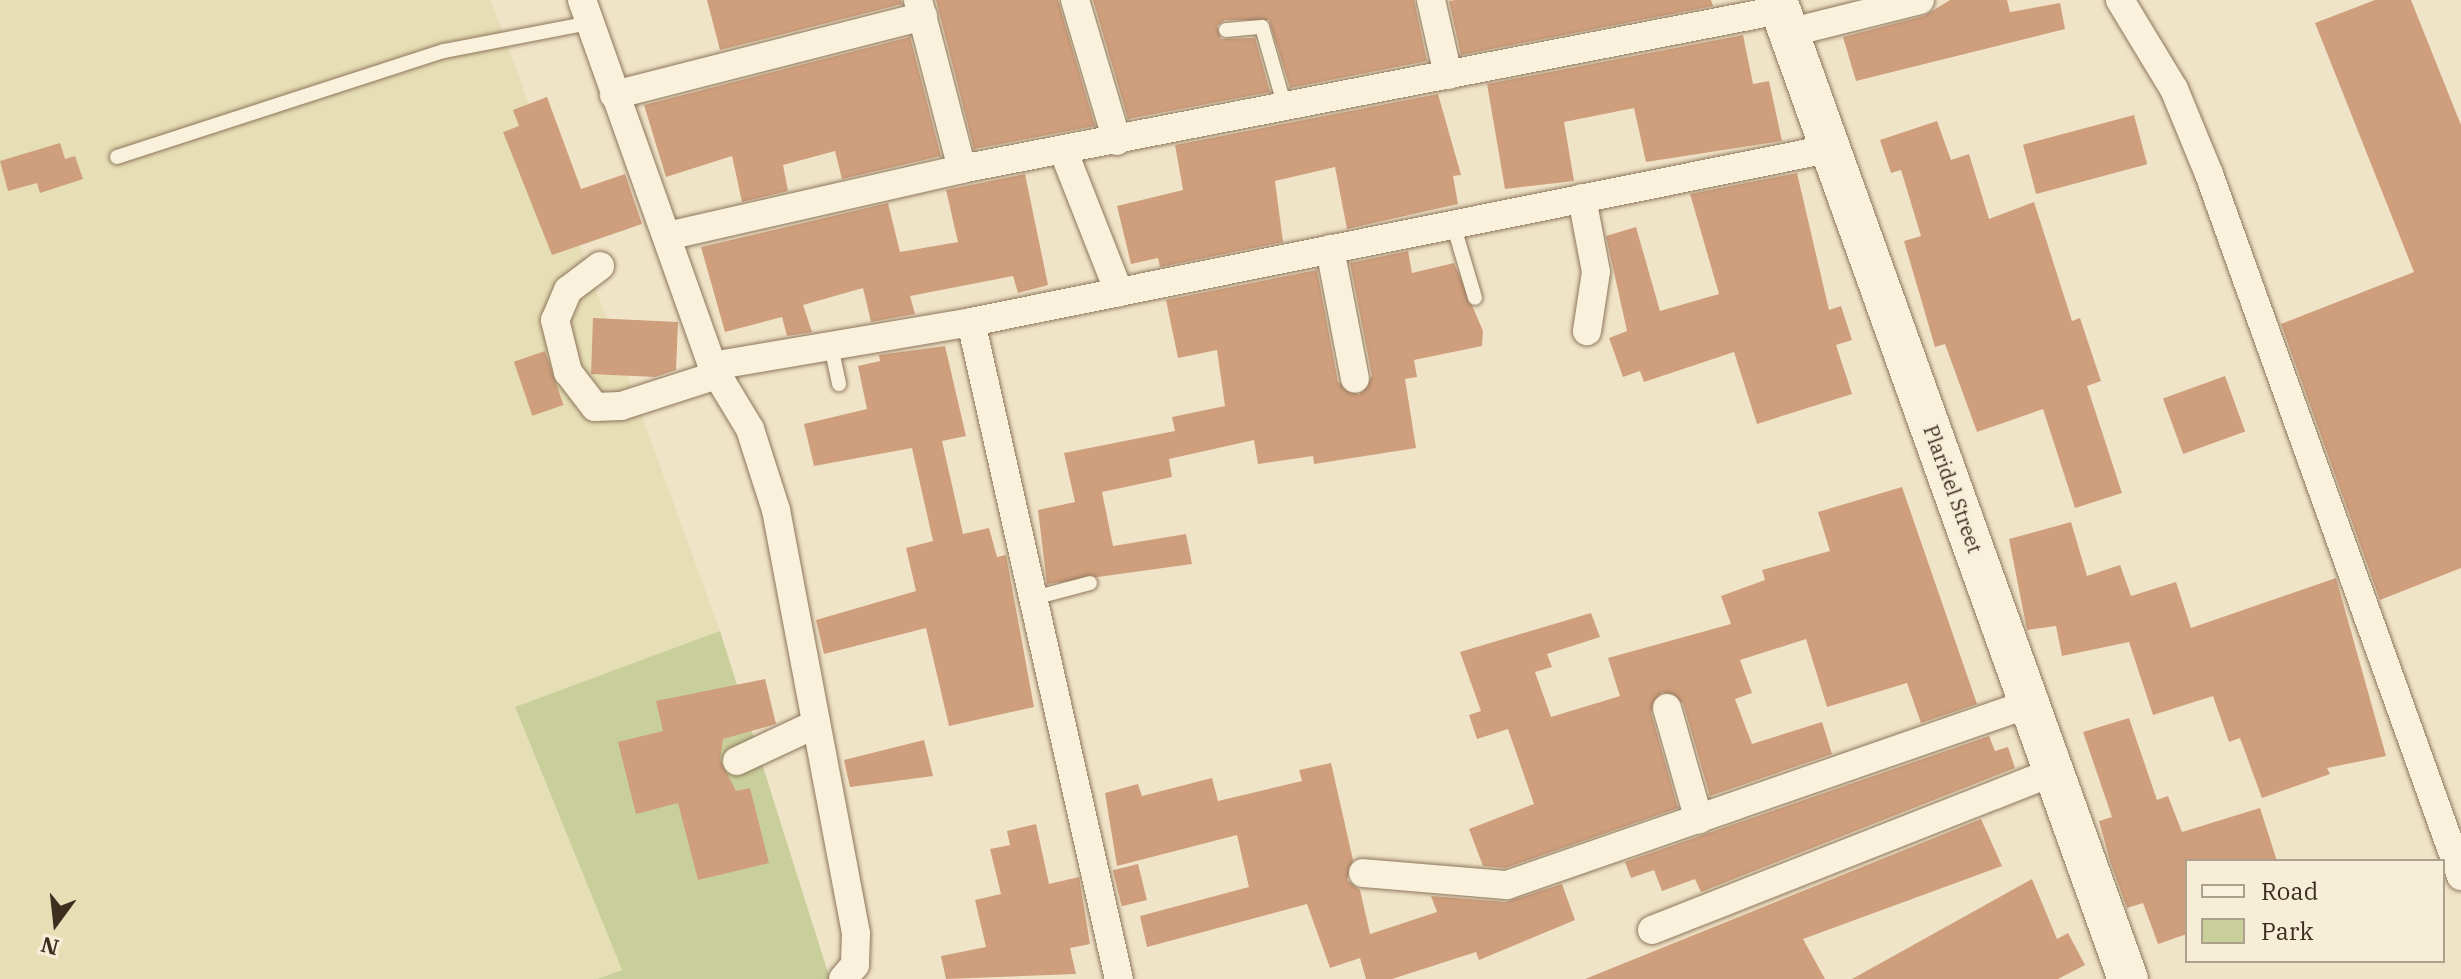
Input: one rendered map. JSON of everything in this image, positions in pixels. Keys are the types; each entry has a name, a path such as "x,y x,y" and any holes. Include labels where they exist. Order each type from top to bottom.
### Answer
{"street":[{"path":"1075,0 1117,141"},
{"path":"1431,0 1448,75"},
{"path":"667,236 961,169 1448,75 1781,14 1920,0"},
{"path":"2120,0 2174,89 2209,174 2461,876"},
{"path":"614,95 920,8 961,169"},
{"path":"586,12 715,370 750,429 776,510 814,725 856,934 855,965 843,979"},
{"name":"Plaridel Street","path":"1781,14 2128,979"},
{"path":"600,266 568,290 555,320 568,372 595,407 621,406 715,370 971,322 1828,149"},
{"path":"1063,150 1119,292"},
{"path":"1582,198 1596,272 1587,331"},
{"path":"1330,249 1355,379"},
{"path":"971,322 1119,979"},
{"path":"1363,873 1493,888 1699,820 2031,703"},
{"path":"1667,708 1699,820"},
{"path":"737,761 814,725"},
{"path":"1652,930 2055,771"}],"lane":[{"path":"117,157 444,51 586,12"},
{"path":"1226,30 1265,31 1285,107"},
{"path":"1453,224 1475,298"},
{"path":"831,346 839,384"},
{"path":"1034,598 1090,583"}],"shaded area":[{"path":"0,0 491,0 720,631 515,708 622,970 597,979 0,979"}],"green space":[{"path":"720,631 830,979 597,979 622,970 515,707"}],"building":[{"path":"707,0 901,0 902,4 720,50"},
{"path":"936,0 1058,0 1095,126 974,149"},
{"path":"1093,0 1414,0 1427,61 1290,88 1269,20 1225,20 1217,26 1221,39 1255,38 1270,92 1128,119"},
{"path":"1711,0 1713,6 1461,55 1449,1"},
{"path":"1950,0 2007,0 2010,12 2060,3 2065,29 1856,81 1843,37 1924,16"},
{"path":"2375,0 2411,0 2461,125 2461,568 2380,600 2281,324 2414,272 2315,23"},
{"path":"1743,35 1753,84 1769,81 1782,141 1646,162 1634,108 1564,122 1574,181 1505,189 1487,84"},
{"path":"910,37 941,156 842,179 835,151 783,165 788,191 742,202 732,156 666,177 644,105"},
{"path":"1438,94 1461,175 1453,176 1458,204 1347,229 1335,167 1275,181 1283,242 1160,267 1158,258 1131,264 1117,206 1183,190 1175,145"},
{"path":"547,97 581,189 625,174 642,224 552,255 503,132 519,126 513,110"},
{"path":"2134,115 2147,164 2036,194 2023,145"},
{"path":"1937,121 1951,160 1969,154 1989,219 2034,202 2072,321 2080,318 2101,381 2087,386 2122,493 2075,508 2043,409 1977,432 1945,344 1935,347 1904,241 1921,236 1901,170 1891,173 1880,140"},
{"path":"60,143 65,159 75,156 83,179 40,193 37,183 8,191 0,161"},
{"path":"1797,173 1829,310 1841,306 1852,340 1836,345 1852,394 1757,424 1734,352 1644,382 1640,371 1623,377 1609,338 1627,331 1606,236 1636,227 1660,311 1719,294 1690,194"},
{"path":"1025,174 1048,285 1018,293 1013,276 910,296 915,314 871,322 863,288 803,305 812,332 787,336 782,317 725,332 701,247 888,203 900,252 958,242 946,190"},
{"path":"1408,251 1412,273 1454,263 1483,331 1482,346 1414,360 1417,377 1405,379 1416,448 1314,464 1313,456 1258,464 1254,440 1169,459 1172,477 1102,492 1113,546 1186,534 1192,564 1047,584 1038,510 1075,502 1064,453 1175,431 1172,417 1225,406 1217,350 1178,358 1166,300 1317,270 1338,382 1359,395 1372,376 1350,263"},
{"path":"593,318 678,322 676,370 655,377 591,374"},
{"path":"945,346 966,436 942,441 963,534 989,528 997,557 1006,555 1034,707 949,726 926,628 824,654 816,620 916,591 906,548 933,541 912,448 814,466 804,424 867,409 858,366 880,361 879,355"},
{"path":"545,351 564,405 532,416 514,362"},
{"path":"2225,376 2245,431 2183,454 2163,399"},
{"path":"1902,487 1977,704 1921,723 1907,683 1827,707 1806,639 1740,660 1752,693 1735,699 1752,744 1822,722 1832,754 1710,796 1683,703 1662,692 1651,712 1678,808 1505,868 1483,866 1469,829 1534,804 1508,729 1477,739 1469,715 1481,711 1460,652 1591,613 1600,637 1547,654 1552,667 1535,672 1551,717 1620,696 1608,658 1731,624 1721,596 1765,580 1762,570 1830,551 1818,512"},
{"path":"2071,522 2087,576 2120,565 2131,596 2176,582 2191,628 2336,578 2386,756 2327,768 2330,774 2262,798 2240,738 2229,742 2213,696 2153,715 2129,642 2062,656 2056,626 2027,630 2009,539"},
{"path":"765,679 776,724 723,739 720,760 736,791 750,788 769,863 698,880 678,803 636,814 618,742 663,731 656,701"},
{"path":"2129,718 2157,800 2168,796 2182,832 2260,808 2276,859 2185,859 2185,935 2158,944 2143,903 2127,908 2110,861 2099,821 2112,817 2083,732"},
{"path":"1989,736 1995,751 2008,747 2015,768 1701,892 1695,879 1662,891 1654,870 1631,878 1625,862"},
{"path":"924,740 933,776 850,787 844,760"},
{"path":"1331,763 1353,860 1347,880 1360,890 1370,934 1437,912 1431,896 1506,902 1562,884 1575,920 1479,960 1476,952 1392,979 1366,979 1360,958 1330,968 1307,904 1147,947 1140,916 1249,887 1237,835 1117,866 1105,793 1138,784 1142,796 1212,778 1218,801 1302,781 1299,770"},
{"path":"1981,819 2002,866 1803,939 1825,979 1585,979"},
{"path":"1036,824 1049,884 1079,877 1090,944 1070,948 1076,974 946,979 941,956 986,947 975,900 1001,894 990,849 1010,845 1007,831"},
{"path":"1138,864 1147,900 1122,906 1113,870"},
{"path":"2032,879 2057,939 2068,933 2085,965 2058,979 1852,979"}]}
